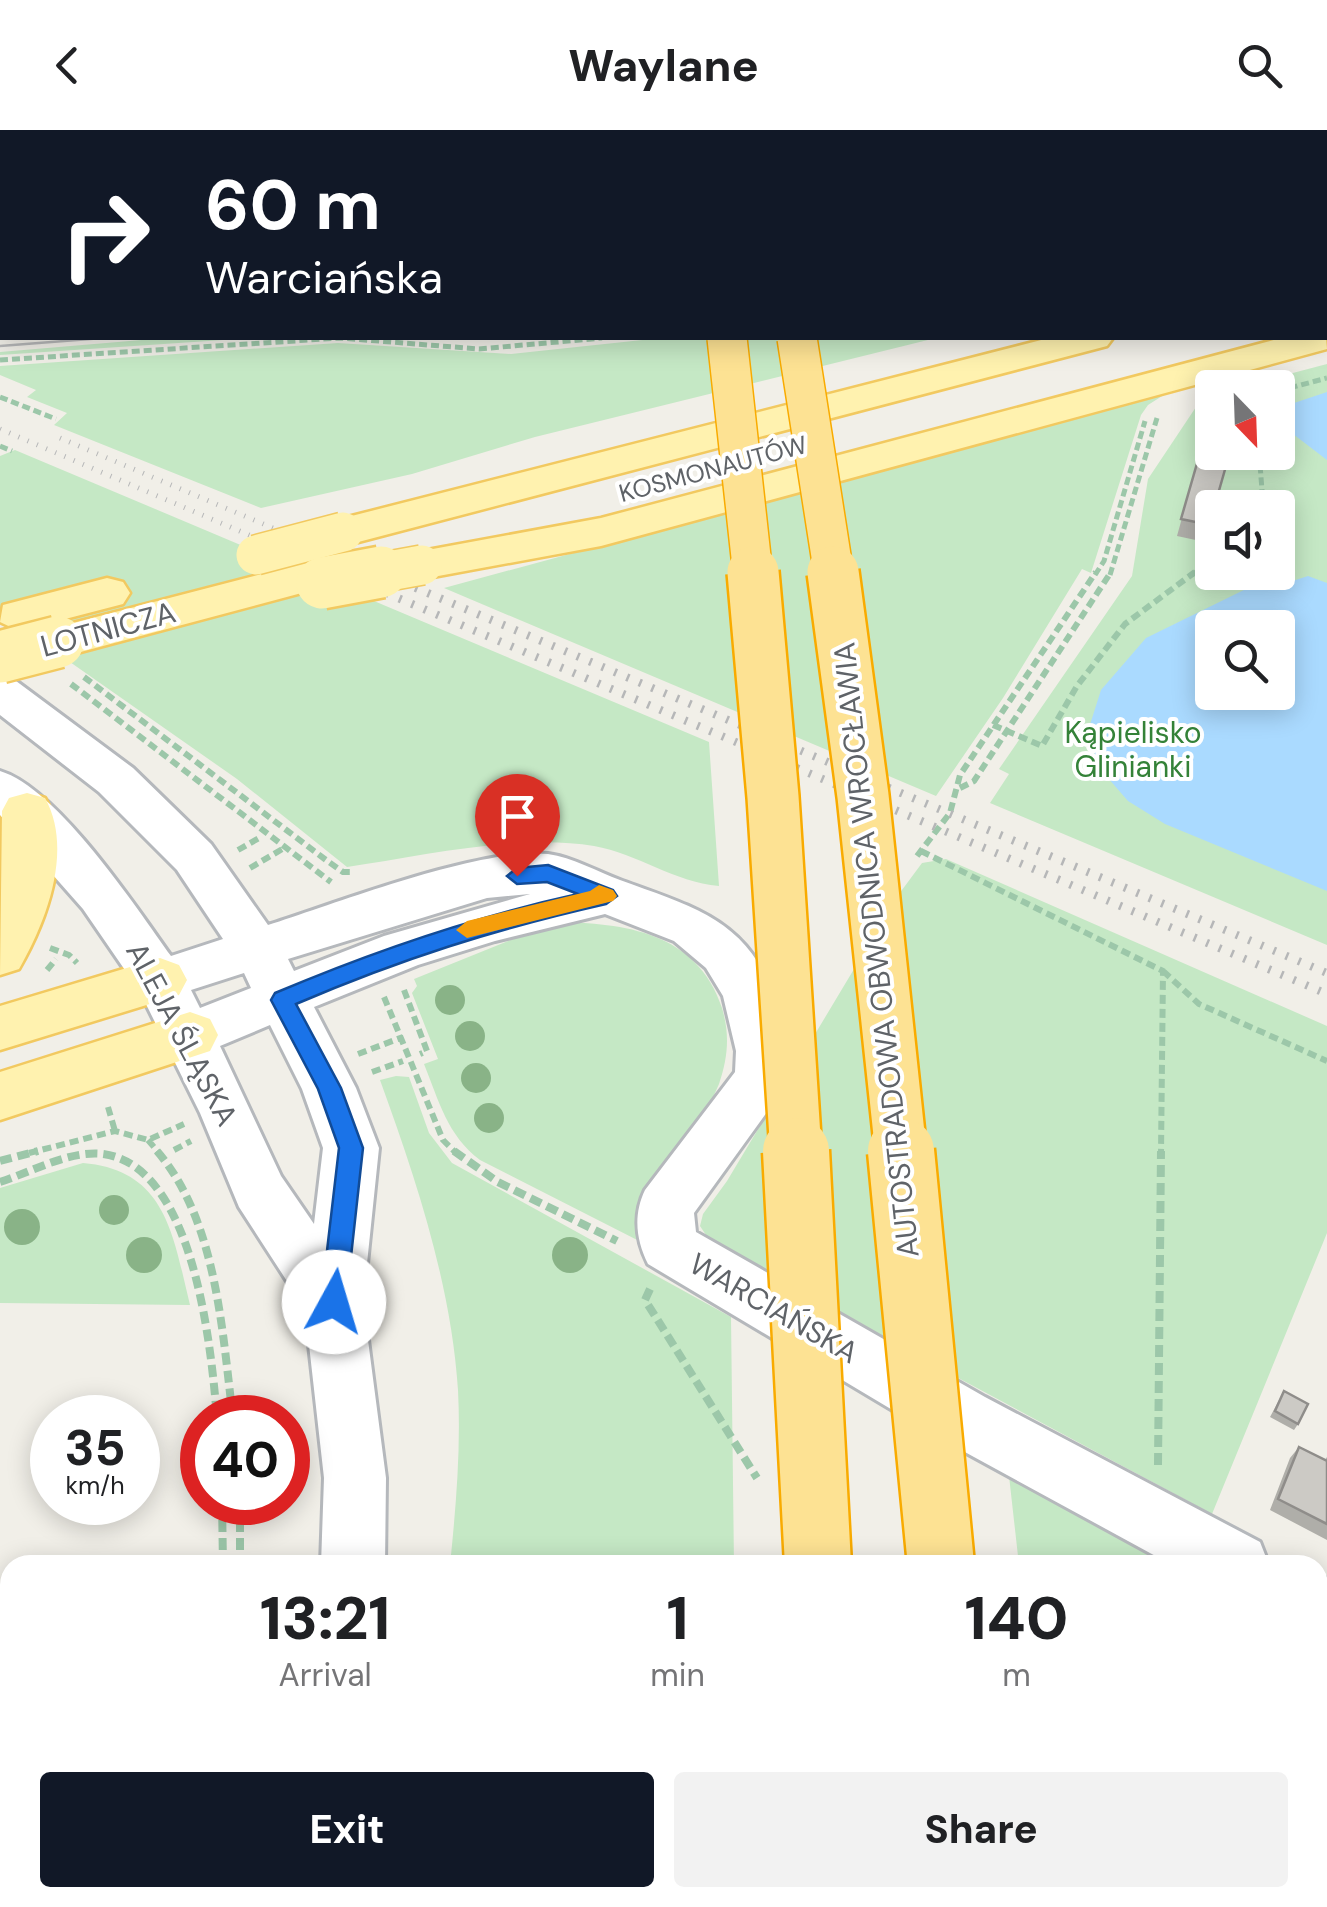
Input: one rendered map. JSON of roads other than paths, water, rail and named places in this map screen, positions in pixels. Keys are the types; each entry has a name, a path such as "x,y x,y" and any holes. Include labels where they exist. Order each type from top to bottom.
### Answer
{"highway":[{"path":"727,340 772,763 790,1024 817,1555"},
{"name":"AUTOSTRADOWA OBWODNICA WROCŁAWIA","path":"797,340 834,576 883,978 940,1555"}],"main road":[{"path":"334,528 533,452 974,340"},
{"name":"KOSMONAUTÓW","path":"209,584 251,553 334,528 1085,340"},
{"name":"KOSMONAUTÓW","path":"409,559 1204,340"},
{"path":"209,584 315,580 409,559 540,546 1314,340"},
{"name":"LOTNICZA","path":"10,618 209,584"},
{"name":"LOTNICZA","path":"0,658 64,663 209,584"},
{"path":"13,800 30,884 14,932 19,949"},
{"path":"0,1028 160,980"},
{"path":"0,1096 190,1036"}],"street":[{"name":"ALEJA ŚLĄSKA","path":"0,692 116,780 217,886 256,947 329,1088 351,1148 334,1302 355,1478 353,1555"},
{"name":"ALEJA ŚLĄSKA","path":"13,800 100,896 160,980 190,1036 260,1190 334,1302"},
{"name":"WARCIAŃSKA","path":"160,980 256,947 487,879 548,874 692,927 724,954 748,992 764,1052 761,1078 665,1208 668,1246 964,1418 1218,1555"},
{"path":"190,1036 376,960 495,920 606,896"}],"water":[{"path":"1327,392 1327,460 1295,436 1295,403"},
{"path":"1308,576 1327,583 1327,891 1165,824 1128,801 1101,770 1087,734 1101,690 1146,638 1195,614 1195,710 1295,710 1295,610 1203,610 1244,590 1295,590 1295,580"}],"tram line":[{"path":"0,346 77,340"}],"railway":[{"path":"0,429 343,575"},
{"path":"60,438 384,575"},
{"path":"337,572 1327,994"},
{"path":"378,572 1327,973"}],"park label":[{"name":"Kąpielisko Glinianki","path":"1133,749"}]}
